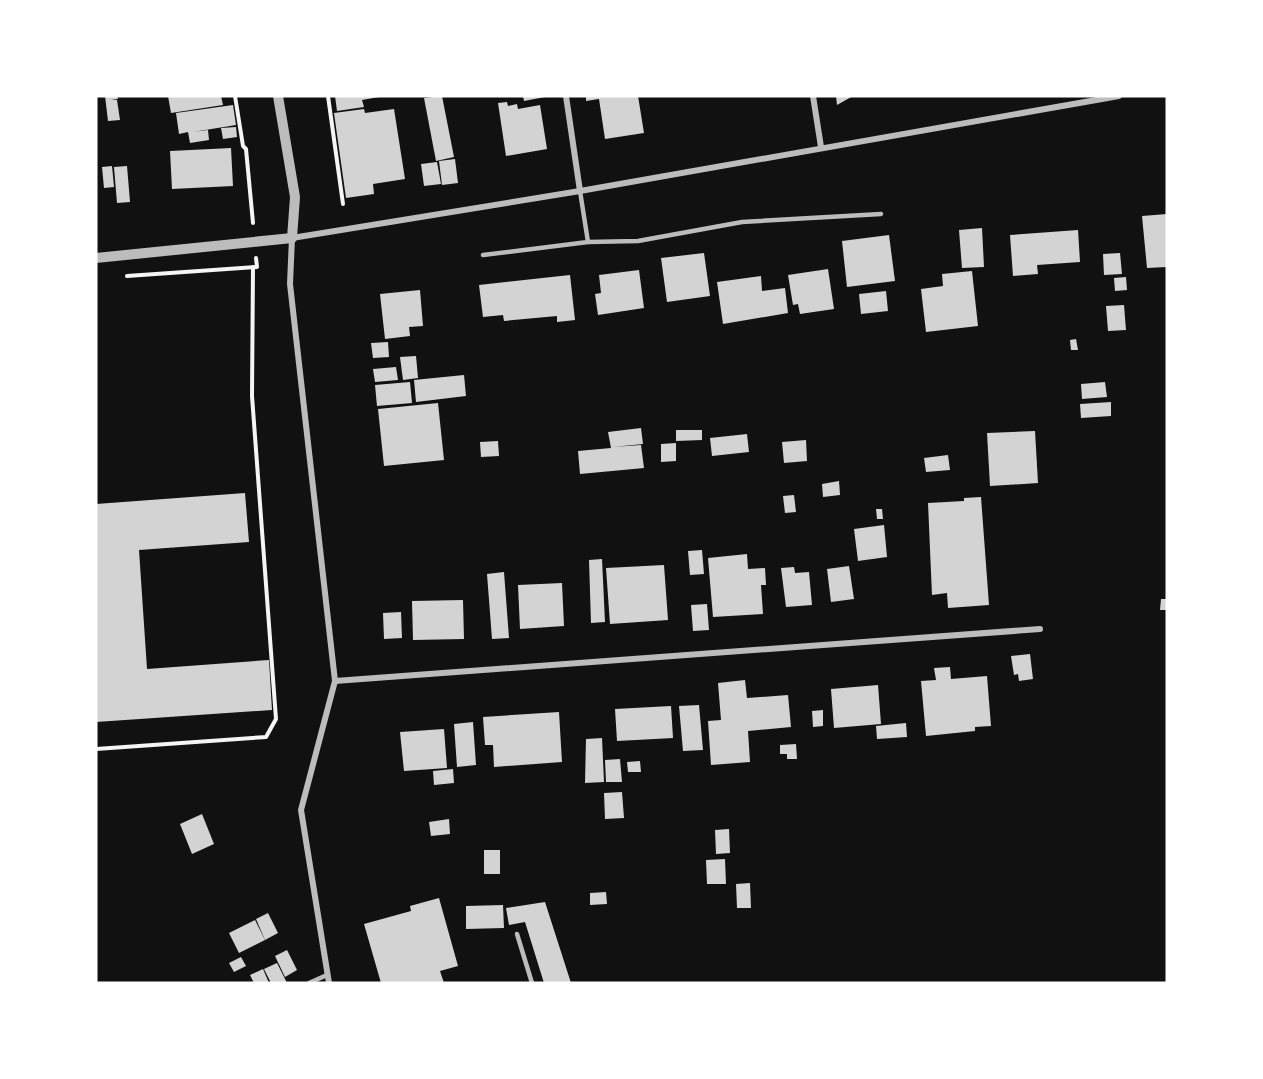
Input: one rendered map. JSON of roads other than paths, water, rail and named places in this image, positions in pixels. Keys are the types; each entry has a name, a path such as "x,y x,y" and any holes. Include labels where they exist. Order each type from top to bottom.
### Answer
{"street":[{"path":"278,96 295,197 290,284 335,681 301,810 329,983"},
{"path":"566,96 580,191"},
{"path":"813,96 821,147"},
{"path":"96,258 292,238 580,191 1092,98 1119,96"},
{"path":"335,681 1040,629"}],"lane":[{"path":"580,191 588,242"},
{"path":"483,255 588,242 638,241 742,222 881,214"},
{"path":"517,934 532,983"},
{"path":"309,983 327,975"}]}
